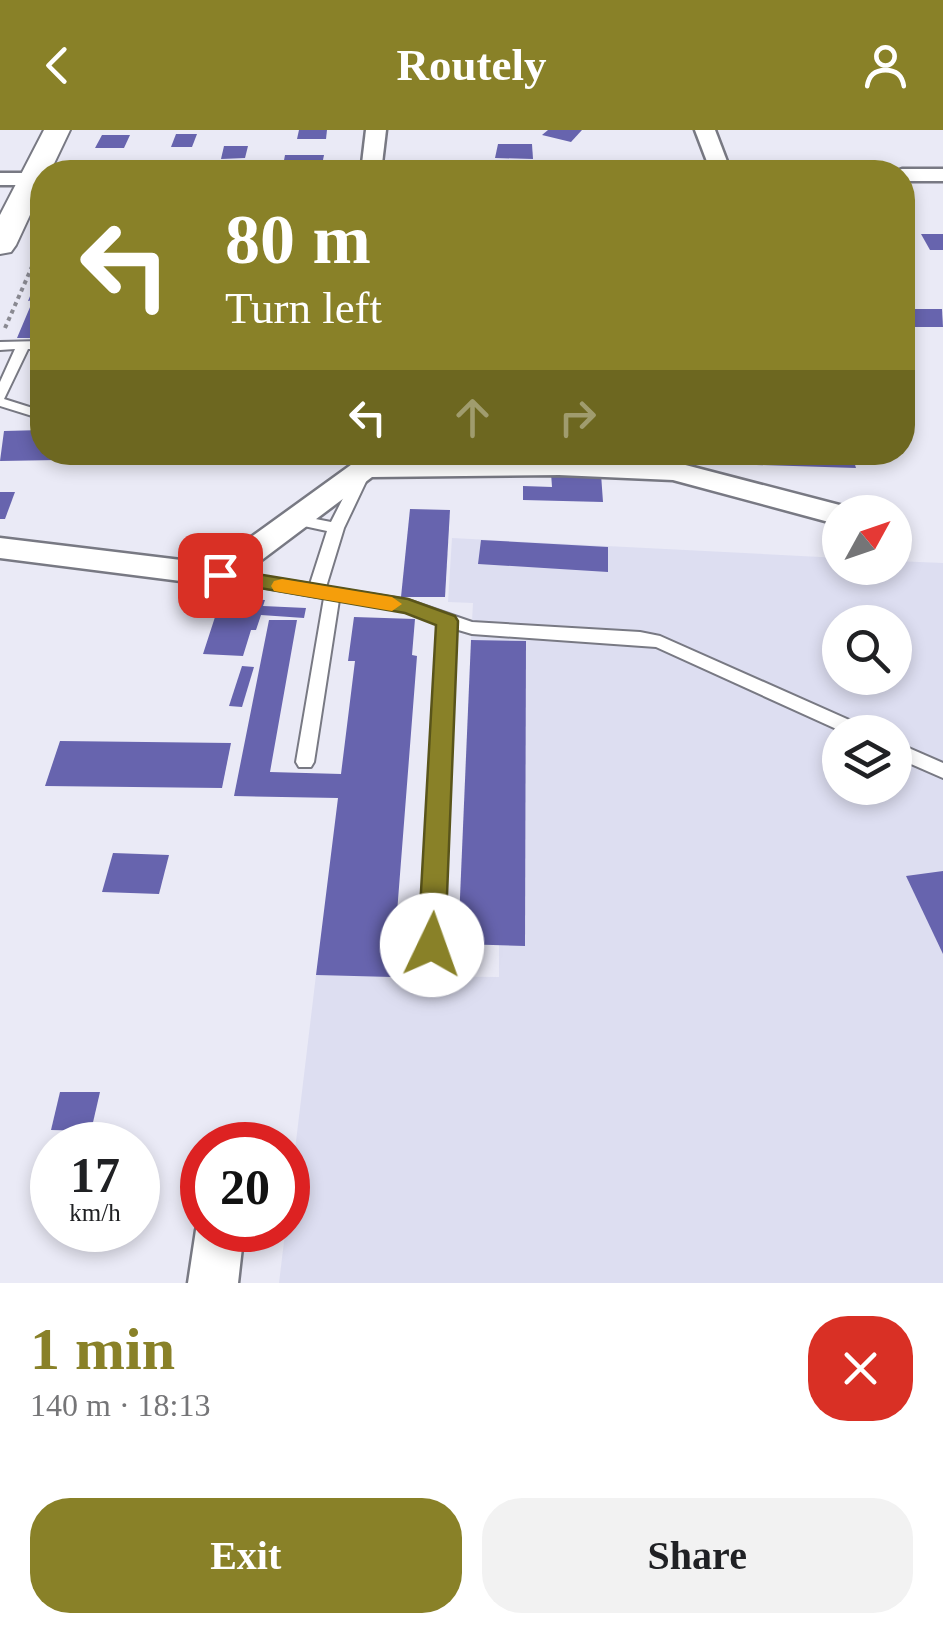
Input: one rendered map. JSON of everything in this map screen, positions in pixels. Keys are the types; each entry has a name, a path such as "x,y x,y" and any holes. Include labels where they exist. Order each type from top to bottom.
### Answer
{"main road":[{"path":"46,160 58,130"},
{"path":"0,244 30,193"}],"street":[{"path":"372,160 376,130"},
{"path":"704,130 716,160"},
{"path":"915,175 943,176"},
{"path":"0,180 30,180"},
{"path":"0,548 220,575 365,465"},
{"path":"536,465 674,471 822,510"},
{"path":"213,1283 217,1252"}],"lane":[{"path":"0,342 30,346"},
{"path":"23,346 0,399 30,410"},
{"path":"304,762 336,528 370,465"},
{"path":"295,520 336,528"},
{"path":"220,575 408,606 472,628 660,642 822,715"},
{"path":"432,945 447,621"},
{"path":"912,757 943,771"}],"path":[{"path":"0,342 30,272"}],"shaded area":[{"path":"452,538 822,557 822,585 912,585 912,562 943,563 943,1283 279,1283 283,1252 310,1252 310,1122 298,1122 316,975 499,977 499,945 525,945 526,642 471,640 473,603 448,602"}],"building":[{"path":"299,130 327,130 326,139 297,139"},
{"path":"548,130 582,130 571,142 542,135"},
{"path":"176,134 197,134 192,147 171,147"},
{"path":"102,135 130,135 124,148 95,148"},
{"path":"498,144 532,144 533,159 495,158"},
{"path":"224,146 248,146 245,158 221,159"},
{"path":"285,155 324,155 323,160 284,160"},
{"path":"921,234 943,234 943,250 930,250"},
{"path":"30,307 30,338 17,338"},
{"path":"915,309 942,309 943,327 915,327"},
{"path":"30,430 30,460 0,461 4,431"},
{"path":"758,465 855,465 856,468"},
{"path":"551,473 601,474 603,502 523,500 523,486 552,487"},
{"path":"0,492 15,492 5,519 0,519"},
{"path":"410,509 450,510 445,597 401,597"},
{"path":"481,540 608,547 608,572 478,564"},
{"path":"210,597 265,600 263,606 306,608 304,618 261,615 256,630 251,630 243,656 203,654 215,617 203,617"},
{"path":"354,617 415,619 412,655 417,656 392,977 316,975 338,798 234,796 269,620 297,620 270,772 341,774 355,661 348,661"},
{"path":"471,640 526,641 525,946 458,944"},
{"path":"242,666 254,667 242,707 229,706"},
{"path":"60,741 231,743 222,788 45,786"},
{"path":"113,853 169,855 159,894 102,892"},
{"path":"943,871 943,954 906,876"},
{"path":"60,1092 100,1092 93,1122 53,1122"}],"slow traffic":[{"path":"282,586 392,604"}],"route":[{"path":"220,575 408,606 447,621 432,945"}]}
